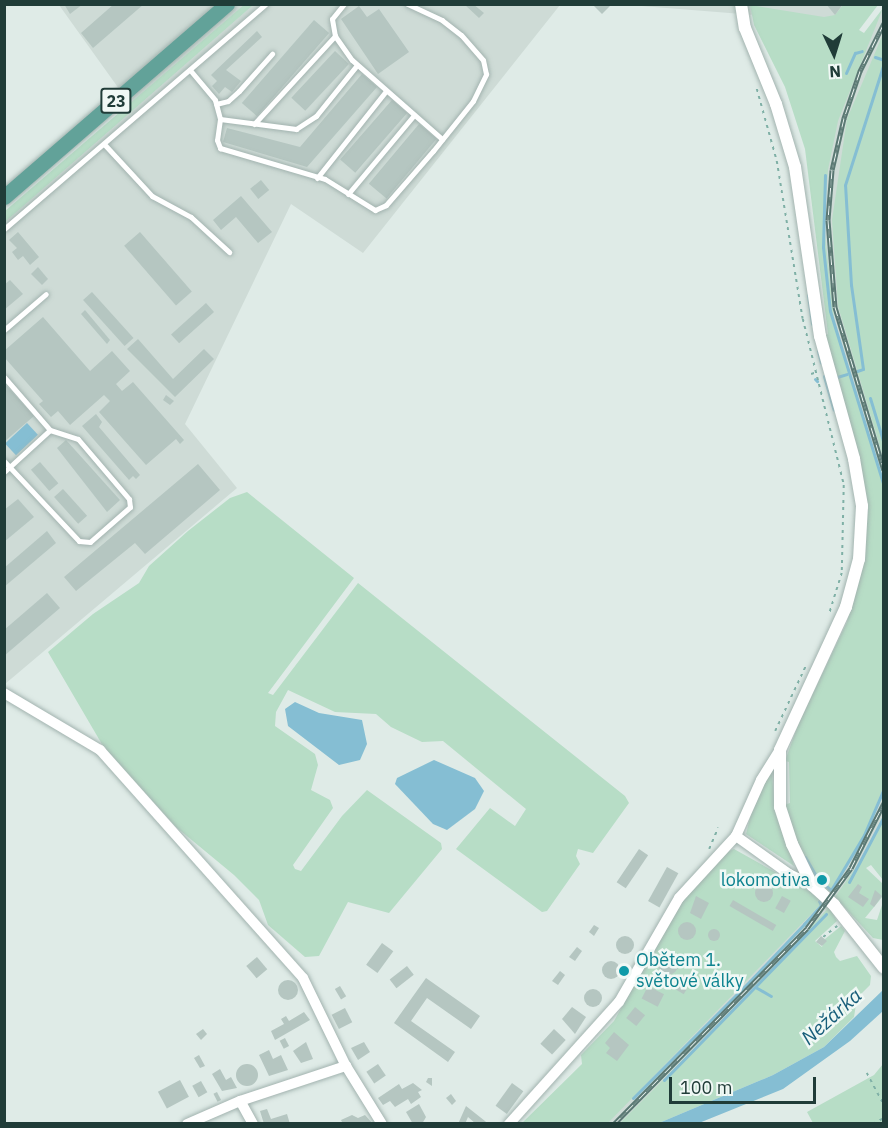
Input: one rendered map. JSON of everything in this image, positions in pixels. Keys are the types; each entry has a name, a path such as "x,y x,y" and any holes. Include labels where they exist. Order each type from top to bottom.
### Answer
{"main road":[{"name":"23","path":"4,197 227,4"}],"street":[{"path":"509,1124 619,1002 679,898 736,836 761,780 780,750 846,607 859,559 862,506 854,459 820,336 798,176 776,104 745,28 741,4"},
{"path":"4,693 100,750 303,978 346,1066 382,1124"},
{"path":"780,750 780,807 792,844 812,885 846,919 883,968"},
{"path":"736,836 789,874 812,885"},
{"path":"187,1124 240,1101 346,1066"},
{"path":"240,1101 253,1124"}],"lane":[{"path":"4,229 266,4"},
{"path":"344,4 332,19 335,36 357,65 442,139"},
{"path":"190,70 216,104 220,119 217,140 220,148 317,177 375,210 386,205 442,139 483,85 486,74 483,60 442,20 408,4"},
{"path":"254,124 335,36"},
{"path":"216,104 228,101 272,54"},
{"path":"220,119 296,129 316,116 357,65"},
{"path":"317,177 386,91"},
{"path":"348,194 414,115"},
{"path":"104,144 152,196 191,217 229,252"},
{"path":"4,330 46,294"},
{"path":"4,377 50,430 78,440 129,499 130,507 90,542 79,541 4,461"},
{"path":"4,472 50,430"}],"path":[{"path":"757,84 777,161 803,319 844,484 842,573 826,624"},
{"path":"780,750 773,747 777,723 807,663"},
{"path":"823,937 846,919"},
{"path":"867,1073 884,1105"},
{"path":"873,1124 884,1118"}],"shaded area":[{"path":"59,5 560,5 363,253 291,204 185,424 237,488 5,684 5,217 132,107"},
{"path":"629,5 853,5 828,32 766,16"},
{"path":"883,8 883,497 827,309 822,189 842,96"},
{"path":"883,779 883,823 858,872 827,917 626,1123 602,1124 814,907"}],"green space":[{"path":"245,4 253,5 5,222 5,211"},
{"path":"750,5 824,17 835,15 843,5 878,5 859,30 864,33 883,8 838,121 828,170 824,225 835,327 883,483 883,788 864,835 829,892 816,880 799,851 784,805 790,803 789,762 785,761 798,725 847,622 866,530 824,336 828,334 805,149 785,87 754,25"},
{"path":"883,34 883,457 838,306 832,220 847,119"},
{"path":"247,492 354,578 268,693 273,695 358,583 625,796 629,803 593,853 578,849 576,856 580,864 547,911 542,912 456,849 490,808 515,826 526,809 443,741 422,742 391,727 376,714 335,712 288,690 276,712 275,726 315,754 318,765 311,790 330,800 333,808 293,865 295,869 301,871 342,816 367,790 441,843 442,849 389,913 348,902 319,956 305,957 268,925 259,900 234,875 176,827 103,746 48,652 93,614 139,583 149,566 188,531 230,498"},
{"path":"769,772 772,772 774,801 794,866 746,834 753,806"},
{"path":"883,816 883,880 871,865 866,868 883,884 883,896 865,918 877,920 883,902 883,940 873,938 835,897 861,860"},
{"path":"734,849 818,896 822,903 608,1123 521,1124 582,1064 581,1055 614,1021 681,901 725,853"},
{"path":"829,907 837,921 815,941 822,947 825,939 841,926 845,931 834,952 836,957 840,961 857,956 871,976 870,985 857,998 854,1017 824,1047 773,1075 659,1123 619,1124 753,990"},
{"path":"883,1064 883,1123 813,1123 807,1112 874,1075"}],"water":[{"path":"27,423 38,435 16,455 5,443"},
{"path":"295,702 319,713 362,720 367,744 360,760 339,765 288,726 285,709"},
{"path":"434,760 475,778 484,791 475,809 447,830 433,824 395,784 397,778"},
{"path":"883,990 883,1011 850,1041 783,1089 699,1123 659,1123 773,1075 824,1047"}],"building":[{"path":"64,4 83,4 70,14"},
{"path":"114,4 144,4 93,48 81,33"},
{"path":"464,4 473,4 484,13 479,18"},
{"path":"592,4 612,4 602,14"},
{"path":"826,4 843,4 835,15"},
{"path":"359,6 367,17 379,9 409,52 378,74 341,19"},
{"path":"314,20 329,33 257,116 242,103"},
{"path":"257,31 262,37 226,70 241,81 232,92 225,87 219,94 212,86 217,81 211,75"},
{"path":"335,51 349,64 305,111 291,98"},
{"path":"362,74 377,87 307,167 223,142 227,128 300,147"},
{"path":"392,100 407,113 355,173 340,160"},
{"path":"419,124 437,139 386,199 369,184"},
{"path":"261,180 269,190 258,199 250,189"},
{"path":"241,196 272,232 258,243 236,217 221,230 213,220"},
{"path":"18,232 39,257 30,265 23,256 18,260 12,252 17,248 9,240"},
{"path":"140,232 192,292 176,305 124,246"},
{"path":"38,267 48,279 42,285 31,274"},
{"path":"10,280 23,294 4,310 4,285"},
{"path":"92,292 133,338 125,346 83,300"},
{"path":"206,303 214,312 179,343 171,334"},
{"path":"85,310 110,340 107,344 81,314"},
{"path":"43,317 90,371 112,351 130,371 116,384 122,391 133,382 184,440 180,444 176,439 146,465 99,412 110,401 104,395 70,425 58,411 51,417 39,404 43,401 4,357 4,351"},
{"path":"138,339 173,379 204,349 214,359 175,397 127,349"},
{"path":"4,383 34,416 4,442"},
{"path":"166,395 174,401 170,405 163,400"},
{"path":"96,414 102,422 99,427 140,475 136,479 133,476 129,480 82,426"},
{"path":"66,440 120,500 107,512 57,448"},
{"path":"40,462 58,483 49,491 31,470"},
{"path":"198,464 220,490 145,554 135,543 76,591 64,577"},
{"path":"63,489 87,516 78,524 54,497"},
{"path":"18,499 34,517 4,542 4,510"},
{"path":"47,531 56,543 4,587 4,568"},
{"path":"47,593 60,608 4,656 4,630"},
{"path":"639,849 648,855 626,888 617,882"},
{"path":"667,867 678,873 659,907 648,901"},
{"path":"764,884 770,887 773,893 770,899 764,902 758,899 755,893 758,887"},
{"path":"858,884 862,887 859,893 869,899 863,907 848,897"},
{"path":"875,890 882,896 874,907 870,904"},
{"path":"696,896 709,903 701,919 690,913"},
{"path":"782,896 791,901 784,913 775,908"},
{"path":"733,900 776,925 773,931 730,906"},
{"path":"687,922 693,925 696,931 693,937 687,940 681,937 678,931 681,925"},
{"path":"594,925 599,928 594,936 589,932"},
{"path":"716,929 719,930 719,940 712,941 709,940 708,933 709,930"},
{"path":"625,936 631,939 634,945 631,951 625,954 619,951 616,945 619,939"},
{"path":"821,936 827,941 822,946 816,942"},
{"path":"382,943 393,951 377,973 366,965"},
{"path":"577,947 582,951 575,961 569,957"},
{"path":"668,955 675,958 678,965 675,972 668,975 661,972 658,965 661,958"},
{"path":"257,957 267,969 257,978 246,966"},
{"path":"611,961 617,964 620,970 617,976 611,979 605,976 602,970 605,964"},
{"path":"407,966 414,975 396,988 390,980"},
{"path":"560,971 565,975 558,985 552,981"},
{"path":"426,978 480,1016 471,1029 427,998 411,1021 455,1052 448,1062 394,1023"},
{"path":"288,980 295,983 298,990 295,997 288,1000 281,997 278,990 281,983"},
{"path":"677,982 687,988 684,994 673,988"},
{"path":"340,986 346,996 341,999 335,989"},
{"path":"648,986 664,994 658,1007 642,998"},
{"path":"589,989 597,989 602,994 600,1005 589,1007 584,1002 584,994"},
{"path":"572,1007 586,1017 575,1034 562,1019"},
{"path":"635,1007 645,1015 636,1026 626,1018"},
{"path":"345,1008 352,1022 339,1029 332,1015"},
{"path":"304,1012 310,1020 275,1040 271,1031 284,1024 281,1019 286,1016 289,1021"},
{"path":"203,1029 207,1034 201,1040 196,1034"},
{"path":"554,1029 566,1040 552,1055 540,1044"},
{"path":"614,1032 629,1045 617,1061 606,1053 610,1048 605,1043"},
{"path":"285,1038 289,1046 284,1049 280,1041"},
{"path":"306,1042 313,1059 301,1063 293,1051"},
{"path":"364,1042 370,1052 358,1060 351,1048"},
{"path":"269,1050 273,1059 281,1055 288,1070 269,1076 259,1055"},
{"path":"199,1055 205,1066 200,1068 194,1058"},
{"path":"247,1064 255,1067 258,1075 255,1083 247,1086 239,1083 236,1075 239,1067"},
{"path":"378,1064 386,1076 374,1083 366,1072"},
{"path":"220,1069 226,1080 231,1077 237,1088 222,1091 212,1074"},
{"path":"428,1078 432,1078 432,1086 426,1082"},
{"path":"180,1080 189,1097 167,1109 158,1092"},
{"path":"201,1081 207,1092 199,1097 192,1086"},
{"path":"413,1083 422,1090 418,1092 421,1097 411,1104 408,1099 395,1107 390,1101 383,1105 378,1098 399,1084 402,1089"},
{"path":"512,1083 523,1091 507,1114 496,1106"},
{"path":"217,1092 221,1100 218,1102 213,1094"},
{"path":"451,1094 456,1101 452,1105 446,1098"},
{"path":"419,1104 426,1117 422,1124 413,1124 406,1112"},
{"path":"466,1106 488,1124 476,1124 468,1117 465,1124 458,1124"},
{"path":"267,1109 271,1119 287,1114 290,1124 264,1124 260,1111"},
{"path":"352,1115 358,1118 365,1115 373,1124 343,1124 341,1120"}],"waterway":[{"path":"846,73 855,53 862,51"},
{"path":"875,57 884,60"},
{"path":"857,371 863,369 851,285 845,185 884,63"},
{"path":"825,175 823,247 830,311 884,486"},
{"path":"808,295 812,324"},
{"path":"818,351 821,363"},
{"path":"837,377 847,374"},
{"path":"824,376 834,410"},
{"path":"870,398 884,444"},
{"path":"805,857 817,878 831,890 864,835 884,788"},
{"path":"849,882 884,816"},
{"path":"750,981 821,905 819,901"},
{"path":"664,1080 826,914"},
{"path":"633,1098 750,981"},
{"path":"757,988 771,996"}],"railway":[{"path":"884,23 860,71 844,118 832,170 828,220 835,307 884,470"},
{"path":"614,1124 807,928 851,868 884,803"}],"place":[{"name":"lokomotiva","path":"822,880"},
{"name":"Obětem 1. světové války","path":"624,971"}],"water label":[{"name":"Nežárka","path":"831,1016"}]}
